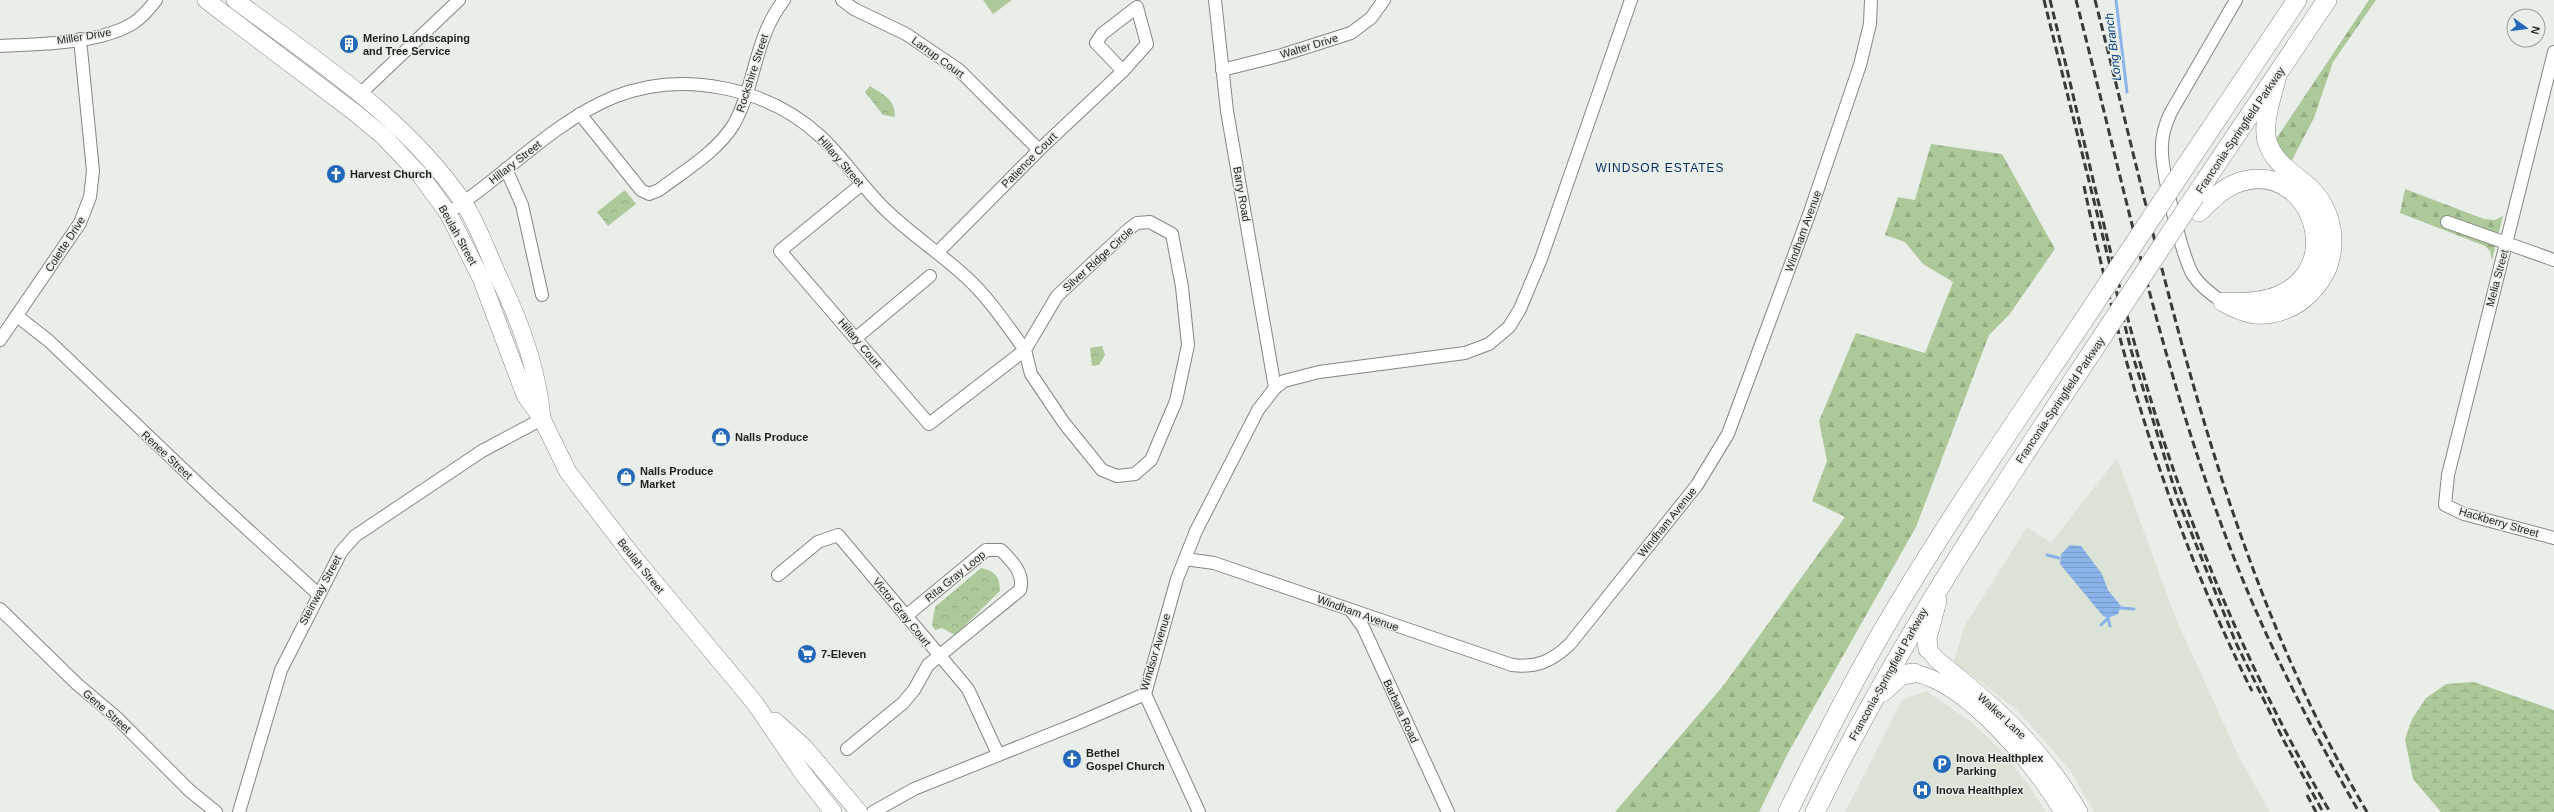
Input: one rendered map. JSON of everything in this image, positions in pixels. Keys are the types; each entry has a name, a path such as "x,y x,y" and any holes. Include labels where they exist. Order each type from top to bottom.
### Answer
{"main road":[{"name":"Beulah Street","path":"206,0 383,136 420,175 448,213 481,278 525,395 542,419 568,472 630,554 754,702 802,772 834,812"},
{"name":"Beulah Street","path":"235,0 360,94 414,144 463,203 519,319 540,388 542,419"},
{"path":"1788,812 1831,724 1899,604 1962,503 2297,0"},
{"name":"Franconia-Springfield Parkway","path":"1815,812 1869,705 1943,578 2161,248 2197,204 2277,75 2327,0"},
{"path":"2303,35 2333,0"},
{"path":"2223,302 2253,315 2270,315 2290,308 2315,288 2324,274 2330,257 2331,232 2324,208 2310,189 2279,163 2267,140 2268,117 2277,75"},
{"path":"2197,204 2237,183 2252,180 2270,181 2284,186 2298,197 2309,212 2315,229 2314,256 2307,272 2296,286 2282,295 2266,300 2223,302"},
{"path":"1928,649 1928,632 1943,578"},
{"name":"Walker Lane","path":"1928,649 1936,659 2002,713 2033,745 2079,812"},
{"path":"1869,705 1900,675 1914,673"},
{"name":"Walker Lane","path":"1914,673 1923,675 1944,687 1994,725 2027,760 2063,812"},
{"name":"Beulah Street","path":"754,702 804,747 859,812"}],"street":[{"name":"Miller Drive","path":"0,46 80,39 123,28 143,15 156,0"},
{"path":"360,94 459,0"},
{"name":"Rockshire Street","path":"580,114 641,190 649,194 659,190 718,143 733,124 745,94 763,35 784,0"},
{"name":"Larrup Court","path":"842,0 854,9 911,38 958,70 1039,150"},
{"name":"Barry Road","path":"1215,0 1222,70 1275,388"},
{"name":"Walter Drive","path":"1222,70 1282,55 1351,33 1371,18 1384,0"},
{"path":"1275,388 1284,381 1319,372 1465,353 1489,344 1504,332 1520,309 1541,259 1631,0"},
{"name":"Windham Avenue","path":"1185,558 1214,564 1512,665 1529,666 1544,664 1570,644 1697,485 1728,434 1810,212 1860,64 1870,24 1871,0"},
{"path":"2229,16 2236,0"},
{"path":"2223,302 2202,286 2189,267 2162,153 2164,131 2171,112 2229,16 2241,0"},
{"name":"Patience Court","path":"938,252 1039,150 1123,71 1147,44 1137,7 1102,34 1096,43 1123,71"},
{"name":"Colette Drive","path":"0,340 80,223 90,197 93,171 80,39"},
{"name":"Melia Street","path":"2445,505 2448,475 2554,52"},
{"name":"Hillary Street","path":"448,213 463,203 549,135 580,114 615,96 665,85 701,85 745,94 772,104 802,122 836,152 862,184 902,225 938,252 987,299 1025,350"},
{"path":"506,169 522,205 542,295"},
{"name":"Hillary Court","path":"862,184 780,251 929,424 1025,350"},
{"name":"Silver Ridge Circle","path":"1150,222 1172,234 1182,287 1188,345 1176,401 1151,460 1135,474 1116,476 1102,470 1064,423 1031,374 1025,350 1057,296 1129,229 1137,223 1150,222"},
{"path":"2447,222 2507,242 2554,260"},
{"path":"856,338 930,276"},
{"name":"Renee Street","path":"17,316 49,341 208,493 318,594"},
{"name":"Windsor Avenue","path":"873,812 914,789 1145,694 1177,579 1185,558 1219,483 1258,410 1275,388"},
{"name":"Steinway Street","path":"238,812 274,687 318,594 341,552 354,536 482,451 542,419"},
{"name":"Hackberry Street","path":"2445,505 2464,514 2554,538"},
{"name":"Victor Gray Court","path":"778,575 818,542 838,535 968,690 998,754"},
{"name":"Rita Gray Loop","path":"847,749 903,703 914,690 928,665 1020,590 1022,582 1021,574 1006,555 995,549 986,550 906,616"},
{"name":"Gene Street","path":"0,609 76,684 116,718 190,791 216,812"},
{"name":"Barbara Road","path":"1352,612 1366,633 1448,812"},
{"path":"1145,694 1199,812"}],"shaded area":[{"path":"2117,458 2176,619 2238,755 2270,812 2094,812 2070,770 2016,709 1954,662 1964,627 2027,527 2051,543"},
{"name":"Inova Healthplex Parking","path":"1926,691 1970,721 2001,750 2028,784 2046,812 1845,812 1902,700"}],"green space":[{"path":"983,0 1012,0 993,14"},
{"path":"2369,0 2376,0 2333,62 2314,118 2291,162 2270,148"},
{"path":"870,86 888,98 893,106 895,117 883,115 865,92"},
{"path":"1931,144 2002,154 2055,249 2009,315 1989,335 1916,527 1788,753 1759,812 1615,812 1723,686 1845,517 1812,501 1827,461 1819,421 1856,333 1925,353 1953,282 1923,264 1905,242 1885,235 1898,197 1915,200"},
{"path":"2405,189 2484,219 2495,220 2503,216 2492,260 2490,251 2485,246 2400,213"},
{"path":"625,190 636,204 608,226 597,212"},
{"path":"1102,346 1105,355 1099,365 1092,366 1090,348"},
{"path":"981,568 996,575 999,582 1000,591 955,635 942,628 935,630 932,625 935,607"},
{"path":"2474,682 2554,710 2554,812 2441,812 2413,779 2405,739 2412,719 2426,698 2446,684"}],"water":[{"path":"2070,545 2081,546 2102,574 2108,590 2121,606 2118,614 2108,618 2103,616 2060,564 2061,554"}],"waterway":[{"name":"Long Branch","path":"2116,0 2127,92"},
{"path":"2047,555 2059,558"},
{"path":"2121,608 2134,609"},
{"path":"2108,618 2110,626"},
{"path":"2101,625 2108,618"}],"railway":[{"path":"2044,0 2131,350 2178,500 2236,643 2284,741 2323,812"},
{"path":"2050,0 2113,263 2141,368 2174,471 2212,571 2255,670 2330,812"},
{"path":"2076,0 2147,284 2167,355 2210,494 2236,563 2263,627 2309,721 2359,812"},
{"path":"2095,0 2174,313 2202,416 2235,519 2272,619 2316,717 2367,812"},
{"path":"2084,186 2114,316 2152,444 2173,507 2197,569 2223,631 2252,691"},
{"path":"2307,795 2316,812"}],"place":[{"name":"Merino Landscaping and Tree Service","path":"349,44"},
{"name":"Harvest Church","path":"336,174"},
{"name":"Nalls Produce","path":"721,437"},
{"name":"Nalls Produce Market","path":"626,477"},
{"name":"7-Eleven","path":"807,654"},
{"name":"Bethel Gospel Church","path":"1072,759"},
{"name":"Inova Healthplex Parking","path":"1942,764"},
{"name":"Inova Healthplex","path":"1922,790"}],"district":[{"name":"WINDSOR ESTATES","path":"1660,168"}]}
